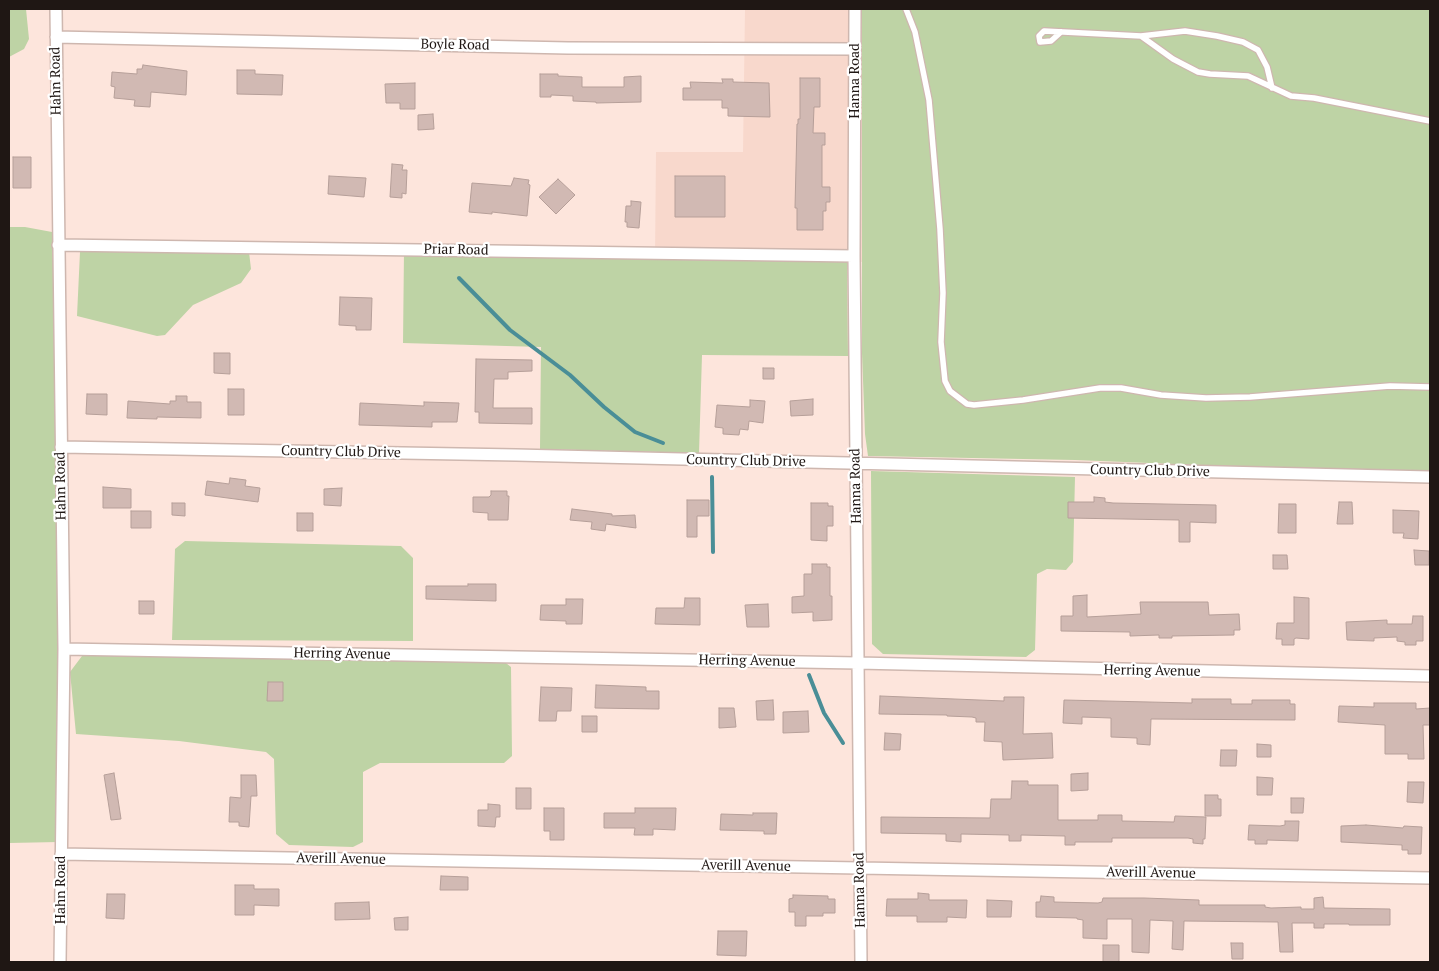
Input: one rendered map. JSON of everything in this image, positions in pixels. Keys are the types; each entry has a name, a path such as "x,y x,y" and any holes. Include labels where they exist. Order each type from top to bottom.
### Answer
{"street":[{"name":"Hahn Road","path":"56,9 64,649 60,962"},
{"name":"Hanna Road","path":"855,9 854,256 861,962"},
{"name":"Boyle Road","path":"56,37 568,48 855,49"},
{"name":"Priar Road","path":"58,245 854,256"},
{"name":"Country Club Drive","path":"61,447 1430,477"},
{"name":"Herring Avenue","path":"64,649 858,663 1430,676"},
{"name":"Averill Avenue","path":"61,854 1430,878"}],"lane":[{"path":"906,9 910,16 929,100 940,229 943,293 941,342 945,381 950,391 959,398 969,405 1023,400 1100,388 1121,388 1161,395 1206,398 1250,397 1390,386 1430,387"},
{"path":"1061,32 1141,36 1185,31 1243,42 1258,50 1267,67 1272,88"},
{"path":"1141,36 1173,59 1198,72 1248,76 1291,96 1314,98 1430,121"}],"shaded area":[{"path":"745,9 862,9 862,262 655,257 656,152 743,152"}],"green space":[{"path":"9,9 26,9 29,39 24,49 9,57"},
{"path":"862,9 1430,9 1430,471 1273,468 1075,460 868,456 865,434 862,353"},
{"path":"9,227 25,227 52,232 52,253 60,318 58,842 9,843"},
{"path":"404,251 847,262 848,356 702,355 699,453 540,449 541,347 403,343"},
{"path":"80,252 249,252 251,269 241,283 193,305 165,335 157,336 77,316"},
{"path":"871,471 1075,477 1073,562 1066,570 1047,569 1037,574 1035,650 1026,657 883,654 872,644"},
{"path":"185,541 401,546 413,558 413,641 172,640 175,549"},
{"path":"85,652 502,660 511,667 512,756 504,763 380,763 363,772 363,842 353,847 289,845 276,834 274,759 266,752 179,741 76,734 70,672"}],"building":[{"path":"143,65 187,71 186,95 151,92 150,107 134,106 135,100 114,98 115,87 111,86 112,72 137,74 137,69 142,69"},
{"path":"237,70 255,70 255,74 283,75 282,95 237,94"},
{"path":"540,74 582,77 582,87 624,87 624,77 641,76 641,102 596,103 573,101 573,96 551,95 551,97 540,97"},
{"path":"800,78 820,78 820,107 814,107 813,133 825,133 825,145 822,145 822,187 830,187 830,202 826,202 826,211 823,211 823,230 797,230 797,208 795,208 797,124 798,119 800,119"},
{"path":"722,79 733,79 733,82 769,83 770,117 728,116 728,108 722,108 722,100 683,100 683,88 691,88 690,82 723,83"},
{"path":"415,83 415,109 400,109 400,103 386,103 385,84"},
{"path":"433,114 434,129 418,130 418,115"},
{"path":"13,157 31,157 31,188 13,188"},
{"path":"392,164 403,165 402,170 407,170 406,194 402,193 402,198 390,197"},
{"path":"329,176 366,178 364,197 328,194"},
{"path":"675,176 725,176 725,217 675,217"},
{"path":"514,178 529,180 527,216 492,212 492,214 469,212 472,183 511,186"},
{"path":"558,179 575,195 556,214 539,197"},
{"path":"631,201 641,202 639,228 627,227 627,222 625,222 626,206 631,206"},
{"path":"340,297 372,298 371,330 356,330 356,326 339,325"},
{"path":"214,353 230,353 230,374 214,373"},
{"path":"476,359 532,360 532,371 508,372 508,379 494,379 493,408 532,408 532,424 479,423 479,412 475,412"},
{"path":"763,368 774,368 774,379 763,379"},
{"path":"228,389 244,389 244,415 228,415"},
{"path":"87,394 107,394 107,415 86,414"},
{"path":"176,396 187,396 187,402 201,402 201,418 127,418 128,401 170,404 170,401 176,401"},
{"path":"813,399 813,415 791,416 790,401"},
{"path":"750,400 765,401 763,423 749,421 748,430 740,429 739,435 723,434 723,428 715,427 717,405 750,407"},
{"path":"424,402 459,403 457,422 432,422 432,427 359,425 360,403 424,406"},
{"path":"230,478 246,480 245,486 260,488 258,502 205,495 207,481 229,484"},
{"path":"103,487 131,489 131,508 103,508"},
{"path":"342,488 341,506 324,505 324,489"},
{"path":"491,491 507,491 507,496 509,496 508,520 488,520 488,513 473,512 473,497 489,497"},
{"path":"1094,497 1105,498 1105,502 1113,503 1216,505 1216,523 1190,522 1190,542 1179,542 1179,520 1068,518 1068,502 1094,502"},
{"path":"687,500 709,500 709,516 697,516 697,537 687,537"},
{"path":"1339,502 1352,502 1353,524 1337,524"},
{"path":"172,503 185,503 185,516 172,515"},
{"path":"811,503 828,503 828,506 833,506 833,526 827,526 827,541 811,540"},
{"path":"1279,504 1296,504 1296,533 1278,533"},
{"path":"572,509 612,514 612,516 635,515 636,528 606,524 605,531 591,529 592,522 570,520"},
{"path":"1393,510 1419,511 1418,539 1403,538 1404,533 1393,533"},
{"path":"131,511 151,511 151,528 131,528"},
{"path":"297,513 313,513 313,531 297,531"},
{"path":"1414,550 1429,551 1429,565 1415,565"},
{"path":"1273,555 1287,555 1288,569 1273,569"},
{"path":"812,564 827,564 827,567 830,567 832,620 813,621 813,612 792,613 792,597 804,596 804,574 812,574"},
{"path":"468,584 496,584 496,601 426,599 426,586 468,586"},
{"path":"1087,595 1087,617 1141,614 1140,602 1208,602 1209,615 1239,614 1240,630 1234,630 1234,635 1172,636 1172,638 1159,638 1159,635 1130,636 1130,632 1061,631 1061,616 1073,616 1073,596"},
{"path":"1294,597 1309,598 1309,639 1296,638 1294,639 1294,645 1282,645 1282,639 1276,639 1277,623 1294,623"},
{"path":"685,598 700,598 700,625 655,624 656,608 684,608"},
{"path":"566,599 583,599 582,624 566,624 566,621 540,620 541,605 566,605"},
{"path":"139,601 154,601 154,614 139,614"},
{"path":"768,604 769,627 747,627 745,605"},
{"path":"1413,616 1423,616 1423,641 1416,641 1416,645 1405,645 1405,642 1397,641 1397,637 1374,638 1374,641 1347,640 1346,622 1387,620 1387,624 1412,624"},
{"path":"268,682 283,682 283,701 267,701"},
{"path":"596,685 646,687 646,691 659,691 659,709 595,708"},
{"path":"541,687 572,688 571,711 557,711 556,721 539,721"},
{"path":"880,696 1004,701 1004,697 1024,697 1023,734 1052,733 1053,758 1003,760 1002,742 984,741 985,722 976,722 976,718 972,717 947,715 879,714"},
{"path":"1192,699 1231,699 1231,704 1252,704 1252,700 1290,700 1290,704 1295,704 1295,720 1151,719 1150,745 1137,744 1137,738 1111,737 1111,718 1082,717 1082,724 1063,723 1064,700 1192,703"},
{"path":"773,700 774,720 757,720 756,701"},
{"path":"1374,703 1416,703 1416,709 1430,708 1430,725 1423,725 1424,759 1408,759 1408,754 1385,754 1385,725 1338,722 1339,706 1374,707"},
{"path":"719,708 734,708 736,727 719,728"},
{"path":"808,711 809,732 783,733 783,712"},
{"path":"582,716 597,716 597,732 582,732"},
{"path":"885,733 901,734 900,750 884,750"},
{"path":"1257,744 1271,745 1271,757 1257,757"},
{"path":"1221,750 1237,750 1236,766 1220,766"},
{"path":"114,773 121,819 111,820 104,775"},
{"path":"1088,773 1088,790 1071,791 1071,774"},
{"path":"241,775 256,775 257,796 251,796 249,827 239,826 239,822 229,822 230,797 241,798"},
{"path":"1257,777 1273,778 1272,795 1257,795"},
{"path":"1012,781 1028,781 1028,785 1058,785 1058,820 1098,820 1098,815 1122,815 1122,821 1174,822 1175,816 1206,817 1205,839 1203,839 1203,844 1193,843 1193,839 1188,838 1112,838 1112,842 1075,842 1075,845 1065,845 1065,836 1021,835 1021,841 1009,841 1009,835 961,834 961,842 946,841 946,834 881,833 881,817 990,818 991,799 1011,799"},
{"path":"1408,782 1424,782 1423,803 1407,802"},
{"path":"516,788 531,788 531,809 516,809"},
{"path":"1205,795 1218,795 1218,799 1221,799 1221,816 1205,816"},
{"path":"1291,798 1304,798 1303,813 1291,813"},
{"path":"488,804 500,805 500,817 496,817 495,827 478,826 478,810 488,810"},
{"path":"544,808 564,808 564,840 550,840 550,831 544,831"},
{"path":"635,808 676,808 675,830 653,829 653,835 634,835 635,828 604,828 604,813 635,813"},
{"path":"753,813 777,813 776,834 764,834 764,831 720,830 721,814 753,815"},
{"path":"1285,821 1299,821 1298,841 1267,840 1267,844 1255,844 1255,840 1248,840 1249,825 1280,826 1285,825"},
{"path":"1366,825 1403,828 1404,826 1422,827 1421,854 1408,854 1408,850 1402,850 1402,845 1341,842 1341,826"},
{"path":"441,876 468,877 468,890 440,890"},
{"path":"235,885 254,885 254,889 279,889 279,906 254,905 254,915 235,915"},
{"path":"918,893 929,894 929,900 967,900 966,918 947,917 947,922 917,922 917,916 886,916 887,899 918,899"},
{"path":"107,894 125,894 124,919 106,918"},
{"path":"793,895 828,896 828,899 835,899 835,913 823,913 823,916 806,916 806,926 795,926 795,912 789,912 789,899 793,898"},
{"path":"1041,896 1054,897 1054,902 1098,903 1102,902 1103,898 1144,898 1199,900 1199,905 1265,905 1265,907 1271,908 1301,907 1301,909 1314,909 1314,898 1323,897 1324,908 1390,909 1390,925 1324,924 1324,928 1314,928 1314,923 1292,923 1293,952 1280,952 1278,922 1184,921 1183,950 1172,949 1173,921 1150,920 1149,953 1132,952 1132,919 1107,919 1107,939 1083,938 1083,920 1077,918 1036,917 1036,902 1040,902"},
{"path":"987,900 1012,901 1011,917 987,917"},
{"path":"369,902 370,919 335,920 335,903"},
{"path":"408,917 408,930 395,930 394,918"},
{"path":"718,931 747,931 746,956 717,955"},
{"path":"1231,943 1243,943 1243,959 1232,959"},
{"path":"1103,945 1119,945 1119,962 1103,962"}],"waterway":[{"path":"459,278 510,330 570,375 604,407 635,432 663,443"},
{"path":"712,477 713,552"},
{"path":"809,675 824,713 843,743"}]}
